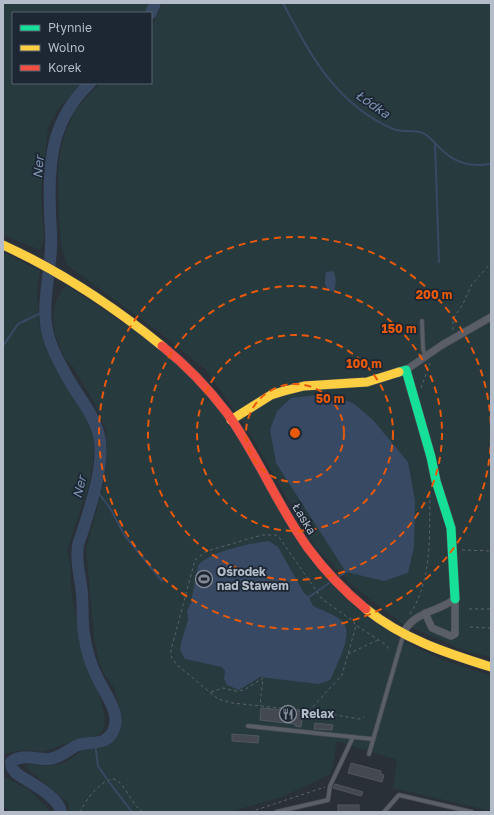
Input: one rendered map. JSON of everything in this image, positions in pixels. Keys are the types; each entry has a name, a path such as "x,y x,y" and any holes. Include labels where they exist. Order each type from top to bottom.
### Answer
{"main road":[{"name":"Łaska","path":"3,245 70,279 142,330 190,370 215,397 231,420 296,529 330,575 341,587 363,606 428,646 459,658 491,666"},
{"path":"231,420 271,396 284,391 304,386 367,382 406,370 431,457 436,481 451,528 454,599"}],"street":[{"path":"406,370 429,358 491,317"},
{"path":"404,631 408,623 425,614 454,599 455,634 451,636 432,628 425,614"}],"lane":[{"path":"422,321 423,349 429,358"},
{"path":"369,754 372,739 404,631"},
{"path":"248,726 372,739"},
{"path":"276,812 328,800 330,786 353,737"},
{"path":"384,812 399,794 472,812"}],"path":[{"path":"454,333 453,319 464,304 472,284 491,263"},
{"path":"420,390 429,358"},
{"path":"407,619 416,602 428,567 430,492"},
{"path":"364,716 360,718 227,702 211,692 176,664 170,653 193,568 199,556 219,547 262,535 276,535 282,539 319,596 326,603 354,621 356,626 379,640 389,649"},
{"path":"468,550 491,551"},
{"path":"469,609 491,609"},
{"path":"309,711 342,675 356,626"},
{"path":"470,627 491,628"},
{"path":"348,654 379,640"},
{"path":"211,692 223,688 236,691 244,690 263,678 260,706"},
{"path":"80,812 94,791 109,780 114,779 124,787 136,807 143,812"},
{"path":"250,812 330,786"}],"green space":[{"path":"3,3 149,3 145,12 12,12 12,84 81,84 58,109 48,128 41,191 44,238 40,250 3,235"},
{"path":"163,3 491,3 491,657 468,652 401,623 352,585 316,548 243,422 205,369 155,329 67,265 61,246 58,172 60,153 66,130 75,110 99,84 152,84 152,26"},
{"path":"3,252 40,271 37,289 39,322 47,352 84,410 90,425 94,442 93,462 89,484 67,551 70,563 72,598 86,661 101,700 105,718 103,730 100,734 91,738 79,739 42,752 21,750 3,754"},
{"path":"67,286 148,341 187,373 204,390 219,408 240,440 297,541 336,589 381,627 406,642 461,666 491,675 491,811 393,788 397,760 337,741 331,774 284,796 230,812 69,812 69,804 26,767 29,764 45,766 59,764 72,759 84,748 102,748 113,741 120,732 121,726 120,709 114,688 104,674 99,662 94,637 86,548 105,480 107,448 106,430 94,402 73,367 65,358 55,335 53,314 56,301 63,289"},
{"path":"3,776 28,789 51,812 12,812 3,807"}],"water":[{"path":"333,271 336,279 335,286 334,291 330,291 325,285 326,272"},
{"path":"327,394 353,403 373,420 408,462 415,500 414,547 408,573 384,581 346,572 276,463 270,430 277,411 291,398"},
{"path":"269,541 278,547 313,606 338,618 345,625 346,640 344,648 331,679 326,682 318,684 260,677 239,690 227,685 224,679 225,671 222,667 185,659 180,650 188,620 187,611 191,602 198,566 210,556 220,552 241,546"}],"building":[{"path":"261,708 303,712 301,727 295,726 295,724 260,720"},
{"path":"315,723 333,725 332,730 314,729"},
{"path":"232,734 259,736 258,743 232,741"},
{"path":"351,763 381,771 381,774 384,775 382,782 348,773"},
{"path":"335,784 363,792 361,796 333,788"},
{"path":"338,805 359,805 359,812 338,812"}],"waterway":[{"name":"Ner","path":"151,12 155,3"},
{"name":"Łódka","path":"283,3 315,59 340,92 355,106 393,129 423,133 447,154 458,161 470,165 491,164"},
{"name":"Ner","path":"61,812 55,800 16,773 12,768 11,762 15,759 24,757 49,759 61,755 78,745 102,741 111,735 115,724 112,704 93,668 86,645 83,629 82,599 77,558 78,544 93,496 98,474 101,452 100,441 93,418 65,374 53,350 46,327 45,316 51,242 50,175 55,141 67,111 89,84"},
{"path":"435,142 439,262"},
{"path":"3,346 18,324 45,311"},
{"path":"94,487 110,508 125,536 162,581"},
{"path":"337,578 346,572"},
{"path":"309,597 332,581"},
{"path":"95,743 98,766 107,779"},
{"path":"109,782 132,812"}],"traffic: fast":[{"path":"399,372 406,370 431,457 436,481 451,528 455,599"}],"traffic: slow":[{"path":"3,245 45,266 86,290 162,346"},
{"path":"231,420 271,395 284,391 304,386 367,382 399,372"},
{"path":"366,609 380,620 410,637 441,650 491,667"}],"traffic: jam":[{"path":"162,346 196,377 227,413 238,429 287,515 308,548 335,580 366,609"}],"place":[{"name":"Ośrodek nad Stawem","path":"204,579"},
{"name":"Relax","path":"288,714"}]}
